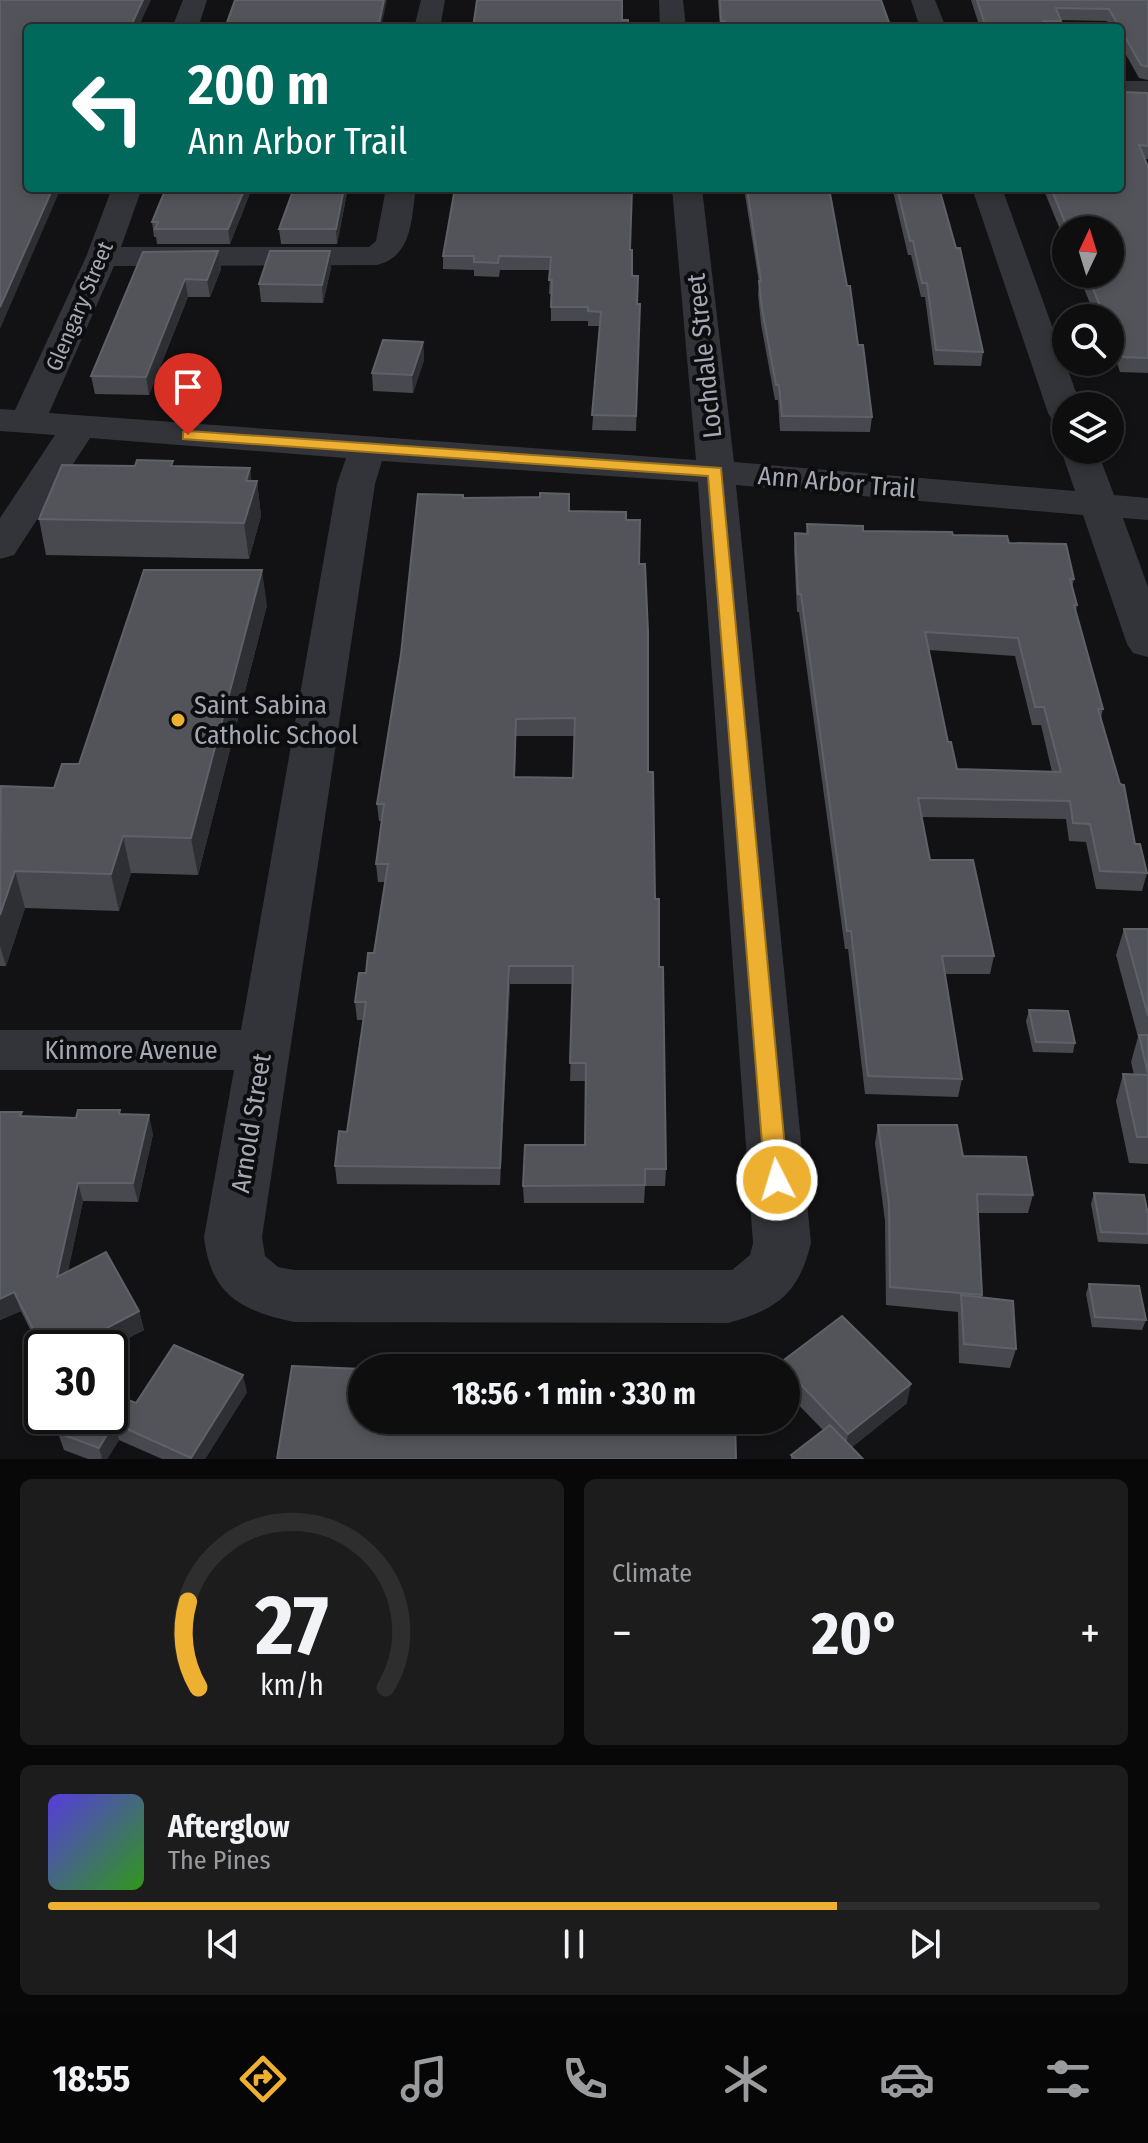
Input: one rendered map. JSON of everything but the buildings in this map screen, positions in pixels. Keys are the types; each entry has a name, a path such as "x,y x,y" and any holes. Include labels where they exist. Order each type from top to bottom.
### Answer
{"street":[{"path":"186,24 195,0"},
{"path":"428,24 433,0"},
{"path":"671,0 673,24"},
{"path":"923,0 932,24"},
{"path":"1124,89 1148,89"},
{"name":"Glengary Street","path":"14,421 102,257 126,192"},
{"path":"102,257 377,256 391,245 400,192"},
{"name":"Lochdale Street","path":"687,192 716,472 782,1243 777,1267 763,1283"},
{"path":"988,192 1059,392"},
{"name":"Ann Arbor Trail","path":"14,421 716,472 1148,509"},
{"path":"0,547 79,427"},
{"name":"Arnold Street","path":"367,449 356,484 233,1237 234,1256 240,1270 265,1290 294,1296 728,1297 745,1293 763,1283"},
{"path":"1084,464 1148,644"},
{"name":"Kinmore Avenue","path":"0,1050 262,1050"}],"place":[{"name":"Saint Sabina Catholic School","path":"178,720"}],"route":[{"path":"188,435 716,472 777,1180"}]}
